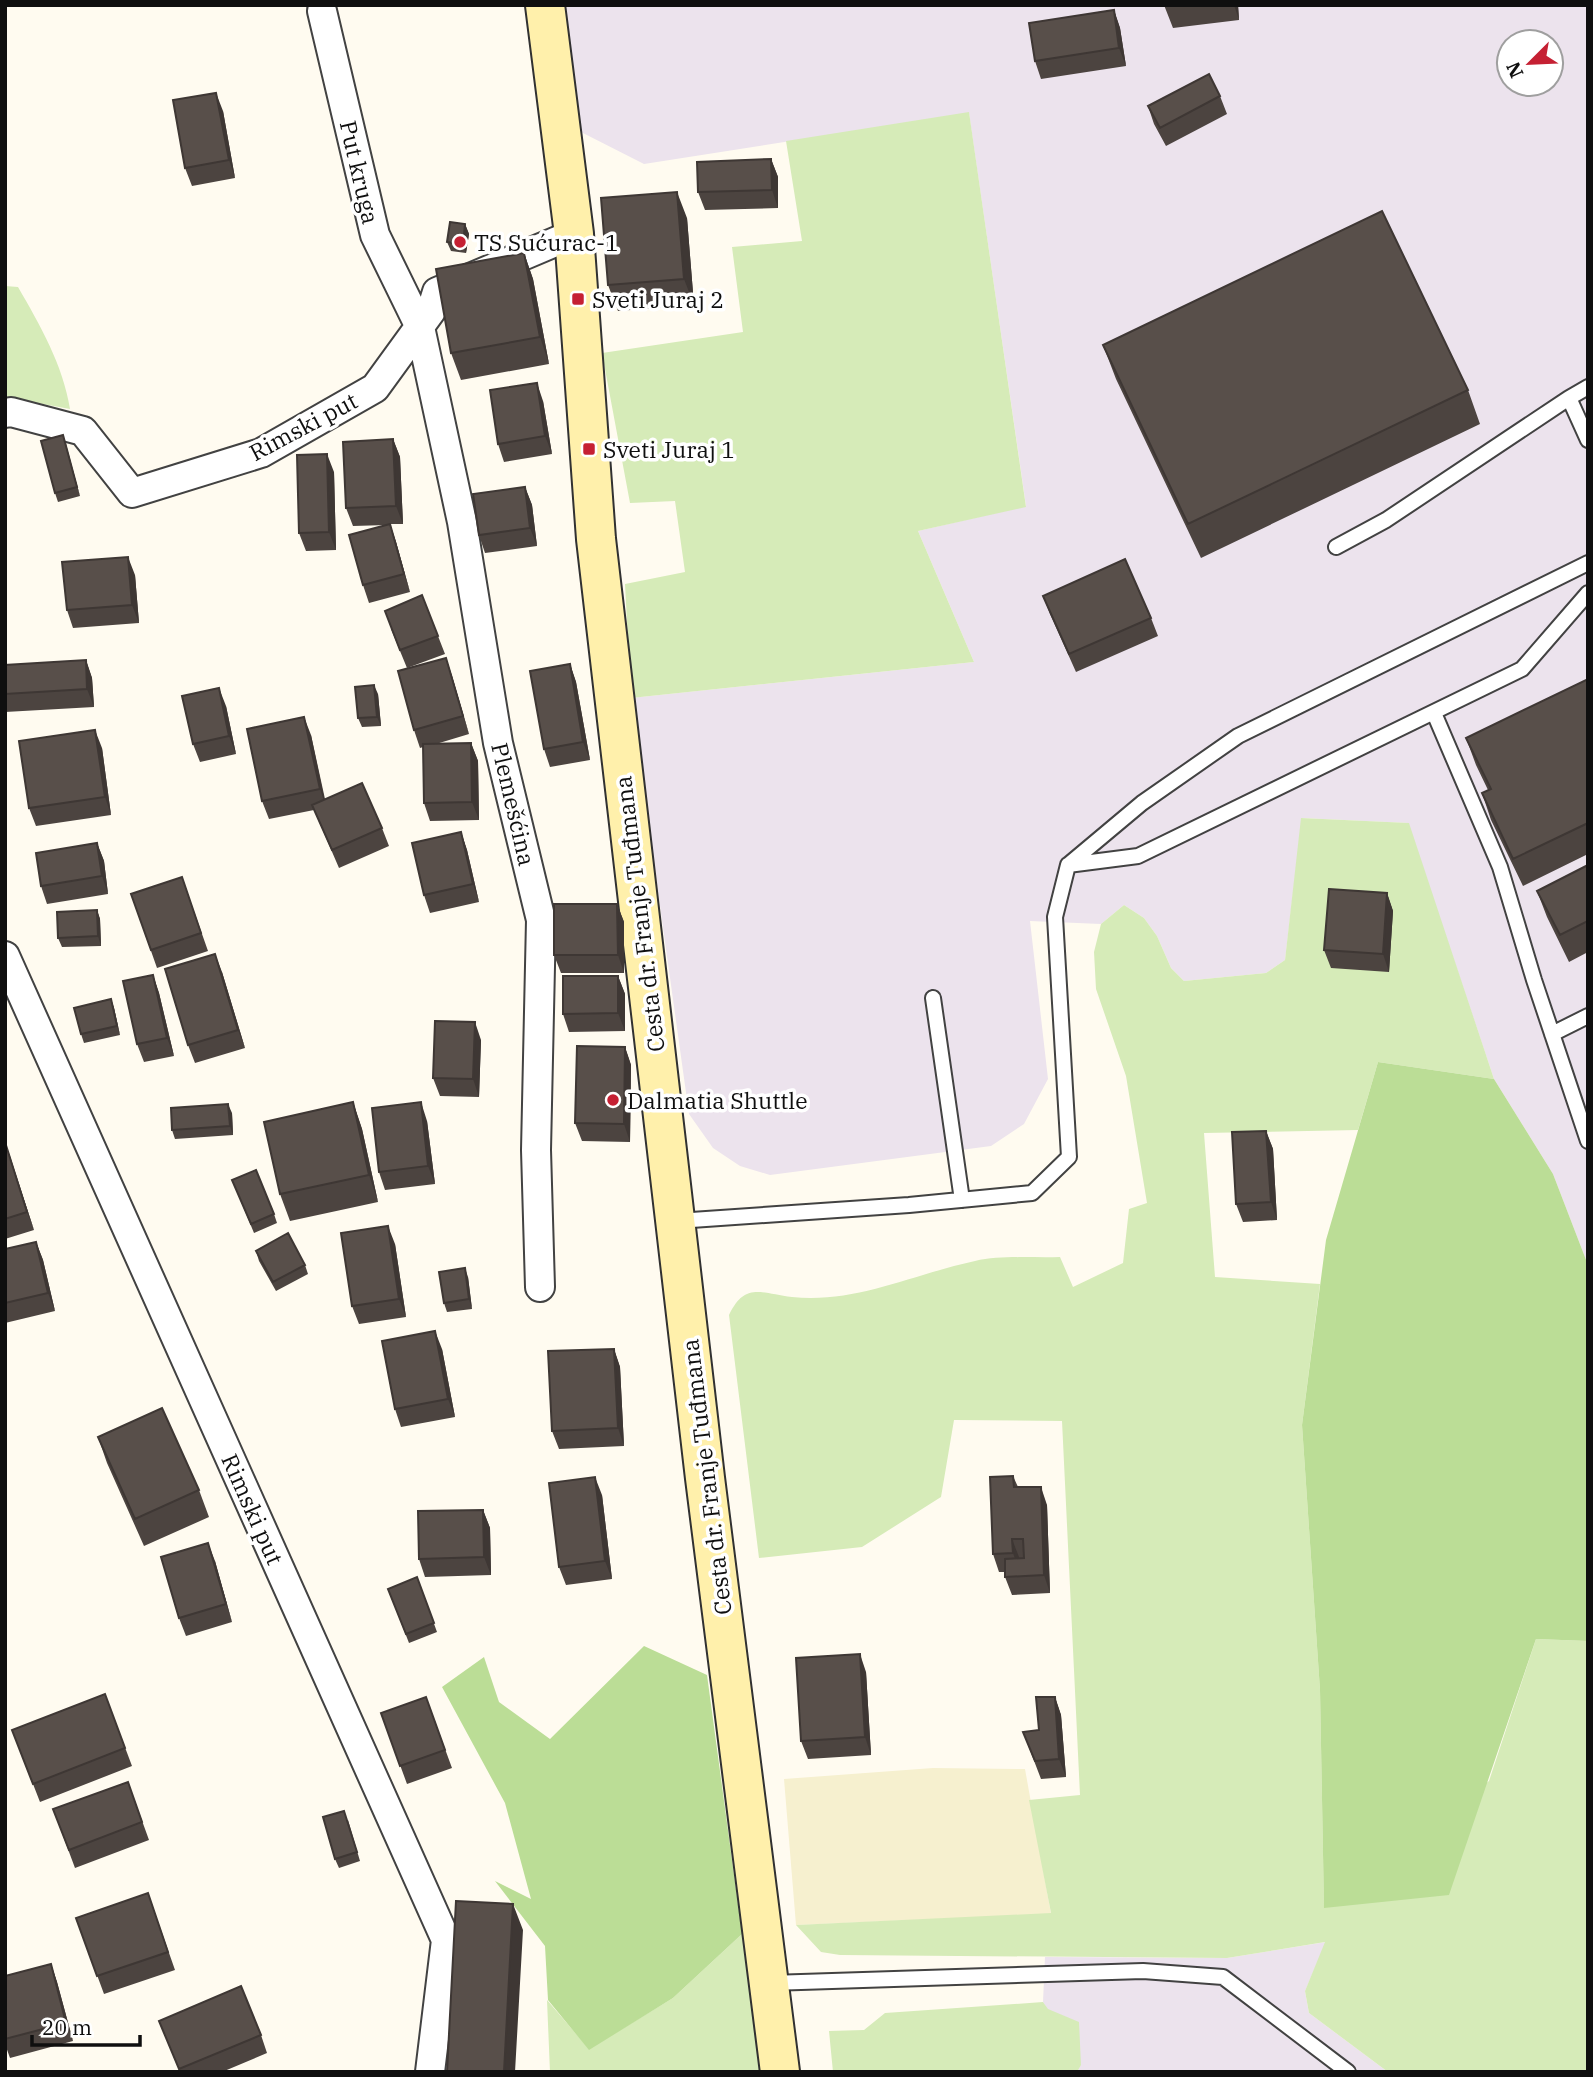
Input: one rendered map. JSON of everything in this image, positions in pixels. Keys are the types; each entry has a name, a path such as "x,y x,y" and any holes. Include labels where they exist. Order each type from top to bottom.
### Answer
{"main road":[{"name":"Cesta dr. Franje Tuđmana","path":"545,5 573,234 596,539 675,1221 780,2072"}],"street":[{"name":"Put kruga","path":"321,8 375,235 420,327"},
{"name":"Rimski put","path":"5,413 83,430 132,494 261,453 374,388 431,312 437,292 573,234"},
{"name":"Plemešćina","path":"420,327 462,522 498,743 541,920 536,1150 540,1287"},
{"name":"Rimski put","path":"5,956 446,1940 430,2072"}],"lane":[{"path":"1336,547 1386,520 1588,387"},
{"path":"1569,398 1588,440"},
{"path":"675,1221 1032,1193 1069,1157 1055,917 1068,865 1142,803 1238,736 1588,563"},
{"path":"1068,865 1138,856 1522,669 1588,593"},
{"path":"1434,713 1500,867 1588,1141"},
{"path":"933,998 962,1200"},
{"path":"1552,1034 1588,1016"},
{"path":"768,1983 1143,1971 1223,1977 1348,2072"}],"shaded area":[{"path":"564,5 1588,5 1588,1265 1553,1174 1494,1079 1408,823 1302,818 1285,960 1266,973 1184,981 1171,968 1157,936 1144,918 1124,905 1101,924 1030,921 1048,1079 1024,1124 991,1146 770,1175 740,1166 713,1148 689,1114 631,698 974,662 918,531 1026,506 969,113 644,164 579,131"},
{"path":"933,1768 1025,1769 1051,1914 796,1925 784,1779"},
{"path":"1326,1942 1305,1991 1309,2013 1388,2072 1077,2072 1081,2064 1043,2002 1045,1957 1227,1958"}],"green space":[{"path":"969,112 1026,507 918,531 974,662 631,698 625,584 685,572 675,501 630,503 602,353 743,332 732,247 802,241 786,141"},
{"path":"5,286 18,287 42,331 62,377 70,409 5,397"},
{"path":"1301,818 1409,823 1494,1079 1378,1062 1358,1130 1204,1133 1215,1277 1320,1284 1302,1425 1320,1690 1324,1907 1489,1781 1536,1639 1588,1641 1588,2072 1388,2072 1309,2013 1305,1991 1325,1942 1227,1958 840,1955 821,1952 796,1925 1051,1913 1029,1800 1080,1795 1062,1421 954,1420 941,1497 862,1547 759,1558 729,1315 741,1298 754,1292 792,1297 838,1296 985,1259 1060,1257 1073,1287 1123,1263 1129,1209 1147,1203 1126,1076 1096,989 1094,952 1101,924 1124,905 1144,918 1157,936 1171,968 1184,981 1266,973 1285,960"},
{"path":"1378,1062 1494,1079 1553,1174 1588,1265 1588,1641 1536,1639 1449,1895 1324,1908 1320,1690 1302,1425 1326,1240"},
{"path":"644,1646 707,1675 742,1934 673,1998 589,2050 548,2000 545,1946 495,1881 531,1899 505,1803 442,1687 484,1657 499,1702 550,1739"},
{"path":"742,1934 760,2072 550,2072 547,2000 589,2049 673,1998"},
{"path":"1043,2002 1048,2009 1079,2022 1081,2065 1077,2072 833,2072 829,2031 864,2030 885,2013"}],"building":[{"path":"1114,10 1119,48 1035,61 1029,23"},
{"path":"1209,74 1220,96 1160,128 1148,106"},
{"path":"216,93 229,160 185,168 173,100"},
{"path":"771,159 772,190 698,192 697,162"},
{"path":"677,192 684,279 608,285 601,198"},
{"path":"1382,211 1468,390 1188,524 1103,345"},
{"path":"450,222 465,224 463,244 447,242"},
{"path":"524,253 540,337 451,353 436,269"},
{"path":"537,383 545,436 498,444 490,390"},
{"path":"63,435 77,487 55,493 41,441"},
{"path":"393,439 396,506 346,508 343,442"},
{"path":"327,454 329,532 299,533 297,455"},
{"path":"525,487 530,528 479,535 473,494"},
{"path":"390,524 404,574 363,585 349,535"},
{"path":"128,557 132,605 67,610 62,562"},
{"path":"1125,559 1151,618 1069,654 1043,596"},
{"path":"422,595 438,636 400,650 385,611"},
{"path":"446,658 463,716 414,730 398,671"},
{"path":"86,660 87,689 5,694 5,665"},
{"path":"570,664 583,742 544,749 530,671"},
{"path":"1588,679 1588,823 1513,859 1482,793 1491,789 1466,738"},
{"path":"374,685 377,717 358,718 355,687"},
{"path":"219,688 229,736 193,744 182,696"},
{"path":"304,717 320,789 262,801 247,729"},
{"path":"95,730 105,797 29,808 19,741"},
{"path":"471,743 472,802 424,803 423,744"},
{"path":"362,783 382,828 332,850 312,805"},
{"path":"461,832 473,884 424,895 412,843"},
{"path":"97,843 102,876 41,886 36,853"},
{"path":"1588,865 1588,921 1560,935 1537,891"},
{"path":"182,877 201,933 151,950 131,894"},
{"path":"1329,889 1387,893 1383,954 1324,950"},
{"path":"554,904 617,904 618,955 554,955"},
{"path":"97,910 98,936 58,938 57,912"},
{"path":"215,954 238,1030 188,1045 165,969"},
{"path":"153,975 167,1038 137,1044 123,981"},
{"path":"563,976 618,976 618,1013 563,1014"},
{"path":"111,999 117,1026 81,1034 74,1008"},
{"path":"435,1021 475,1022 473,1079 433,1078"},
{"path":"577,1046 625,1047 624,1124 575,1123"},
{"path":"353,1102 369,1175 280,1194 264,1122"},
{"path":"421,1102 428,1166 379,1172 372,1108"},
{"path":"228,1104 230,1126 172,1130 171,1108"},
{"path":"1266,1131 1271,1202 1236,1204 1232,1132"},
{"path":"5,1142 27,1212 5,1219"},
{"path":"256,1170 274,1214 251,1224 232,1180"},
{"path":"388,1226 399,1299 352,1306 341,1233"},
{"path":"288,1233 305,1265 273,1282 256,1251"},
{"path":"36,1242 48,1293 5,1303 5,1249"},
{"path":"465,1268 469,1299 444,1303 439,1272"},
{"path":"435,1331 448,1399 395,1409 382,1341"},
{"path":"614,1349 618,1428 552,1431 548,1351"},
{"path":"162,1408 199,1490 135,1519 98,1437"},
{"path":"1013,1476 1014,1487 1041,1487 1044,1575 1005,1577 1005,1559 1024,1558 1023,1539 1012,1539 1013,1553 993,1554 990,1477"},
{"path":"595,1477 605,1561 559,1567 549,1483"},
{"path":"483,1510 484,1557 419,1559 418,1511"},
{"path":"208,1543 226,1604 179,1618 161,1557"},
{"path":"417,1577 434,1623 406,1634 388,1589"},
{"path":"860,1654 865,1737 801,1741 796,1658"},
{"path":"105,1694 125,1748 33,1784 12,1730"},
{"path":"426,1697 445,1750 400,1766 381,1713"},
{"path":"1036,1697 1055,1697 1059,1759 1035,1761 1023,1732 1039,1730"},
{"path":"128,1782 142,1822 69,1850 53,1809"},
{"path":"344,1811 357,1852 335,1859 323,1817"},
{"path":"148,1893 168,1952 97,1976 76,1918"},
{"path":"456,1901 513,1904 504,2072 447,2072"},
{"path":"51,1964 66,2023 5,2039 5,1976"},
{"path":"241,1986 261,2035 179,2069 159,2021"}],"place":[{"name":"TS Sućurac-1","path":"460,242"},
{"name":"Sveti Juraj 2","path":"578,299"},
{"name":"Sveti Juraj 1","path":"589,449"},
{"name":"Dalmatia Shuttle","path":"613,1100"}]}
